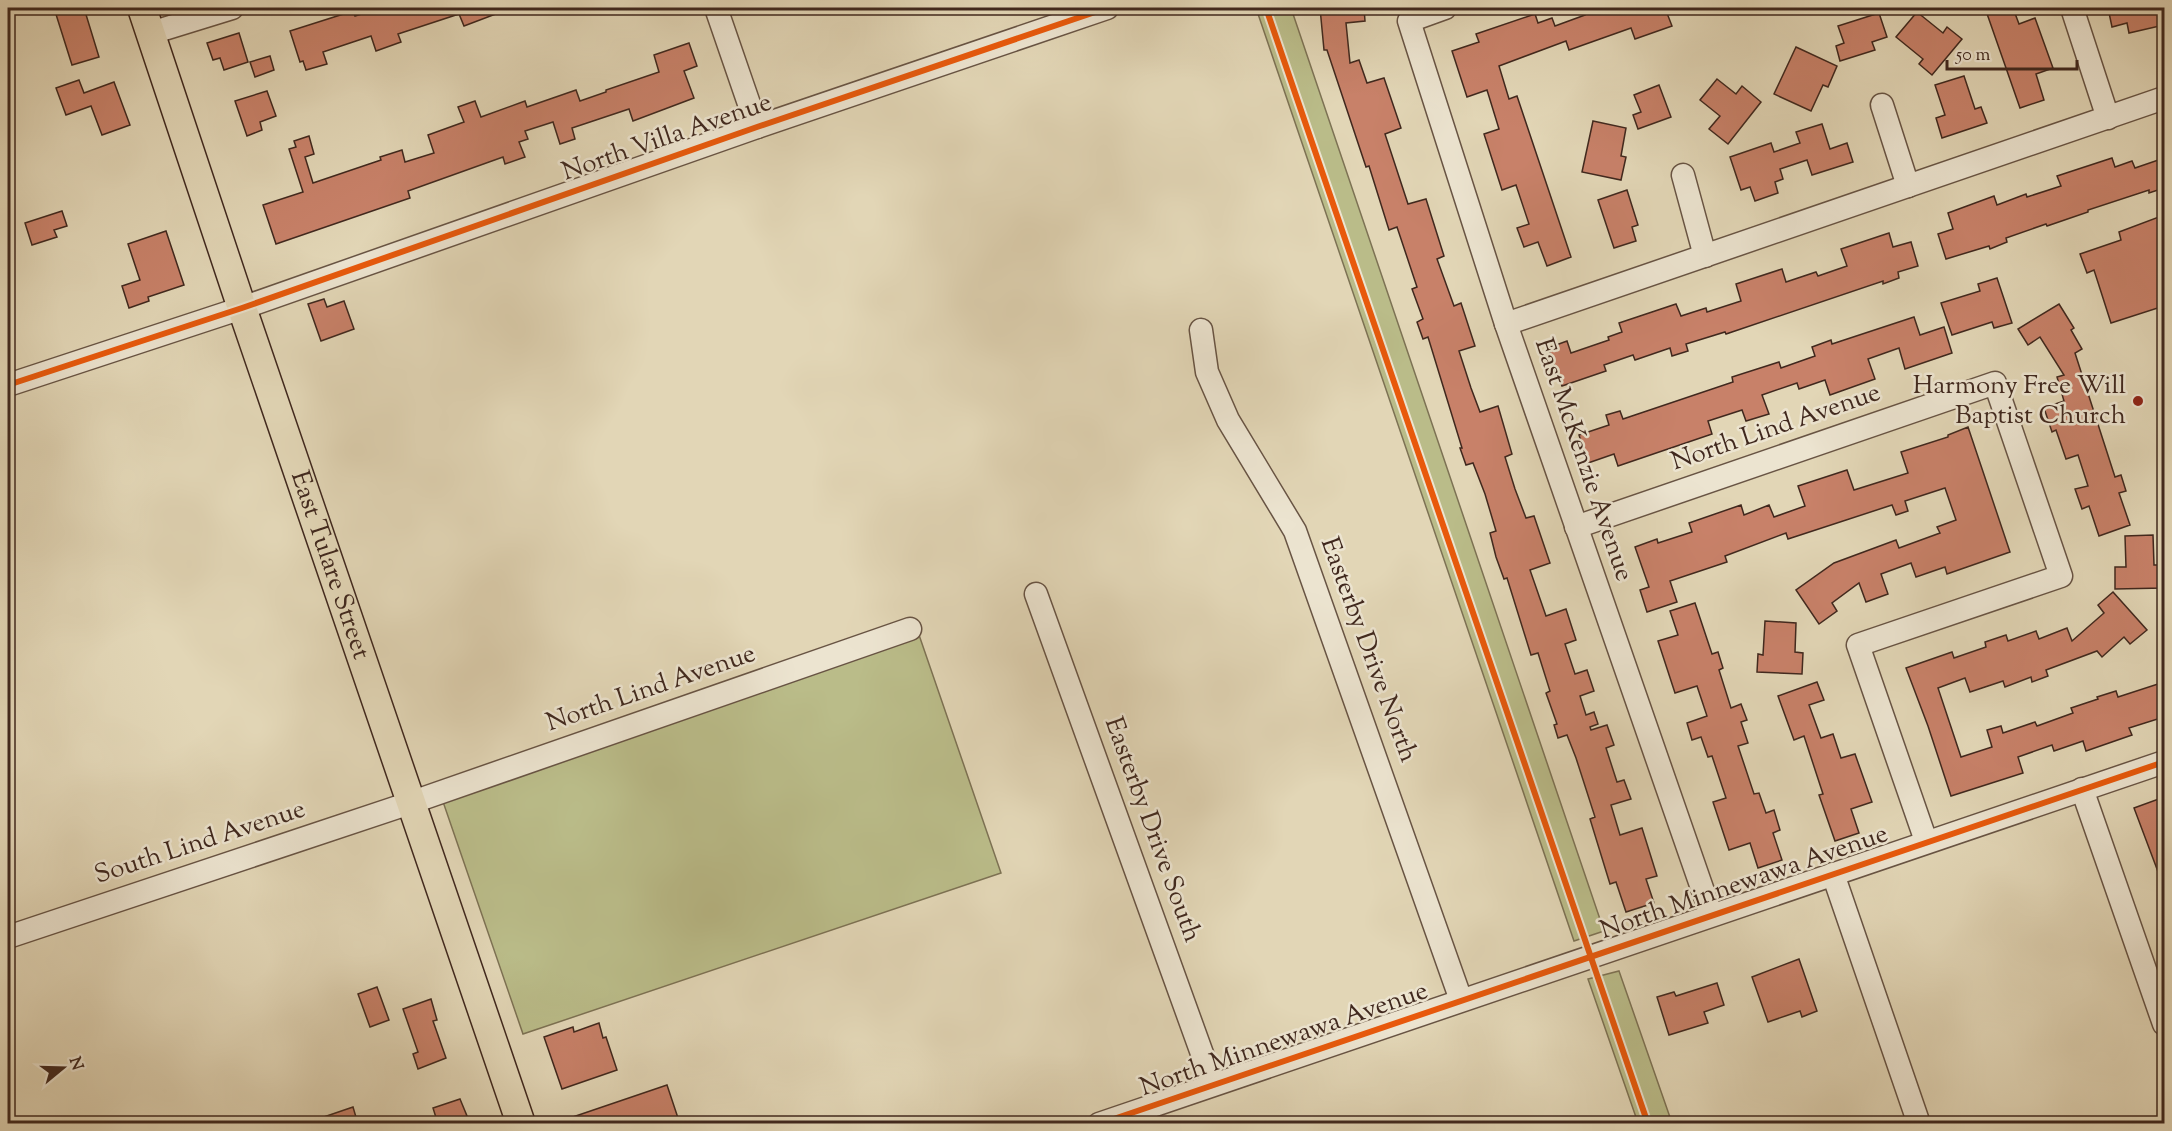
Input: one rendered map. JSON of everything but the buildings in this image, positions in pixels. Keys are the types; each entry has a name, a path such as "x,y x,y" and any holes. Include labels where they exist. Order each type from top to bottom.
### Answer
{"main road":[{"name":"East Tulare Street","path":"146,20 410,803 521,1124"}],"street":[{"path":"146,20 232,8"},
{"path":"716,8 757,127"},
{"name":"North Villa Avenue","path":"8,385 242,308 757,127 1107,8"},
{"name":"East McKenzie Avenue","path":"1445,8 1409,21 1506,324 1711,914"},
{"path":"2072,8 2108,118"},
{"path":"1506,324 2164,98"},
{"path":"1882,105 1908,186"},
{"path":"1683,175 1705,256"},
{"name":"Easterby Drive North","path":"1201,330 1207,372 1228,420 1295,531 1461,1000"},
{"name":"North Lind Avenue","path":"1576,527 1995,383 2061,576 1858,645 1926,841"},
{"name":"Easterby Drive South","path":"1036,594 1214,1084"},
{"name":"North Lind Avenue","path":"410,803 910,629"},
{"name":"North Minnewawa Avenue","path":"1098,1124 2164,762"},
{"path":"2082,789 2164,1024"},
{"name":"South Lind Avenue","path":"8,937 410,803"},
{"path":"1833,873 1919,1124"}],"green space":[{"path":"1256,8 1291,8 1604,931 1574,941"},
{"path":"918,632 1001,873 523,1034 440,793"},
{"path":"1619,971 1672,1123 1638,1123 1588,979"}],"cycle path":[{"path":"8,385 242,308 757,127 1107,8"},
{"path":"1266,8 1648,1124"},
{"path":"1099,1124 2164,762"}],"place":[{"name":"Harmony Free Will Baptist Church","path":"2138,401"}]}
